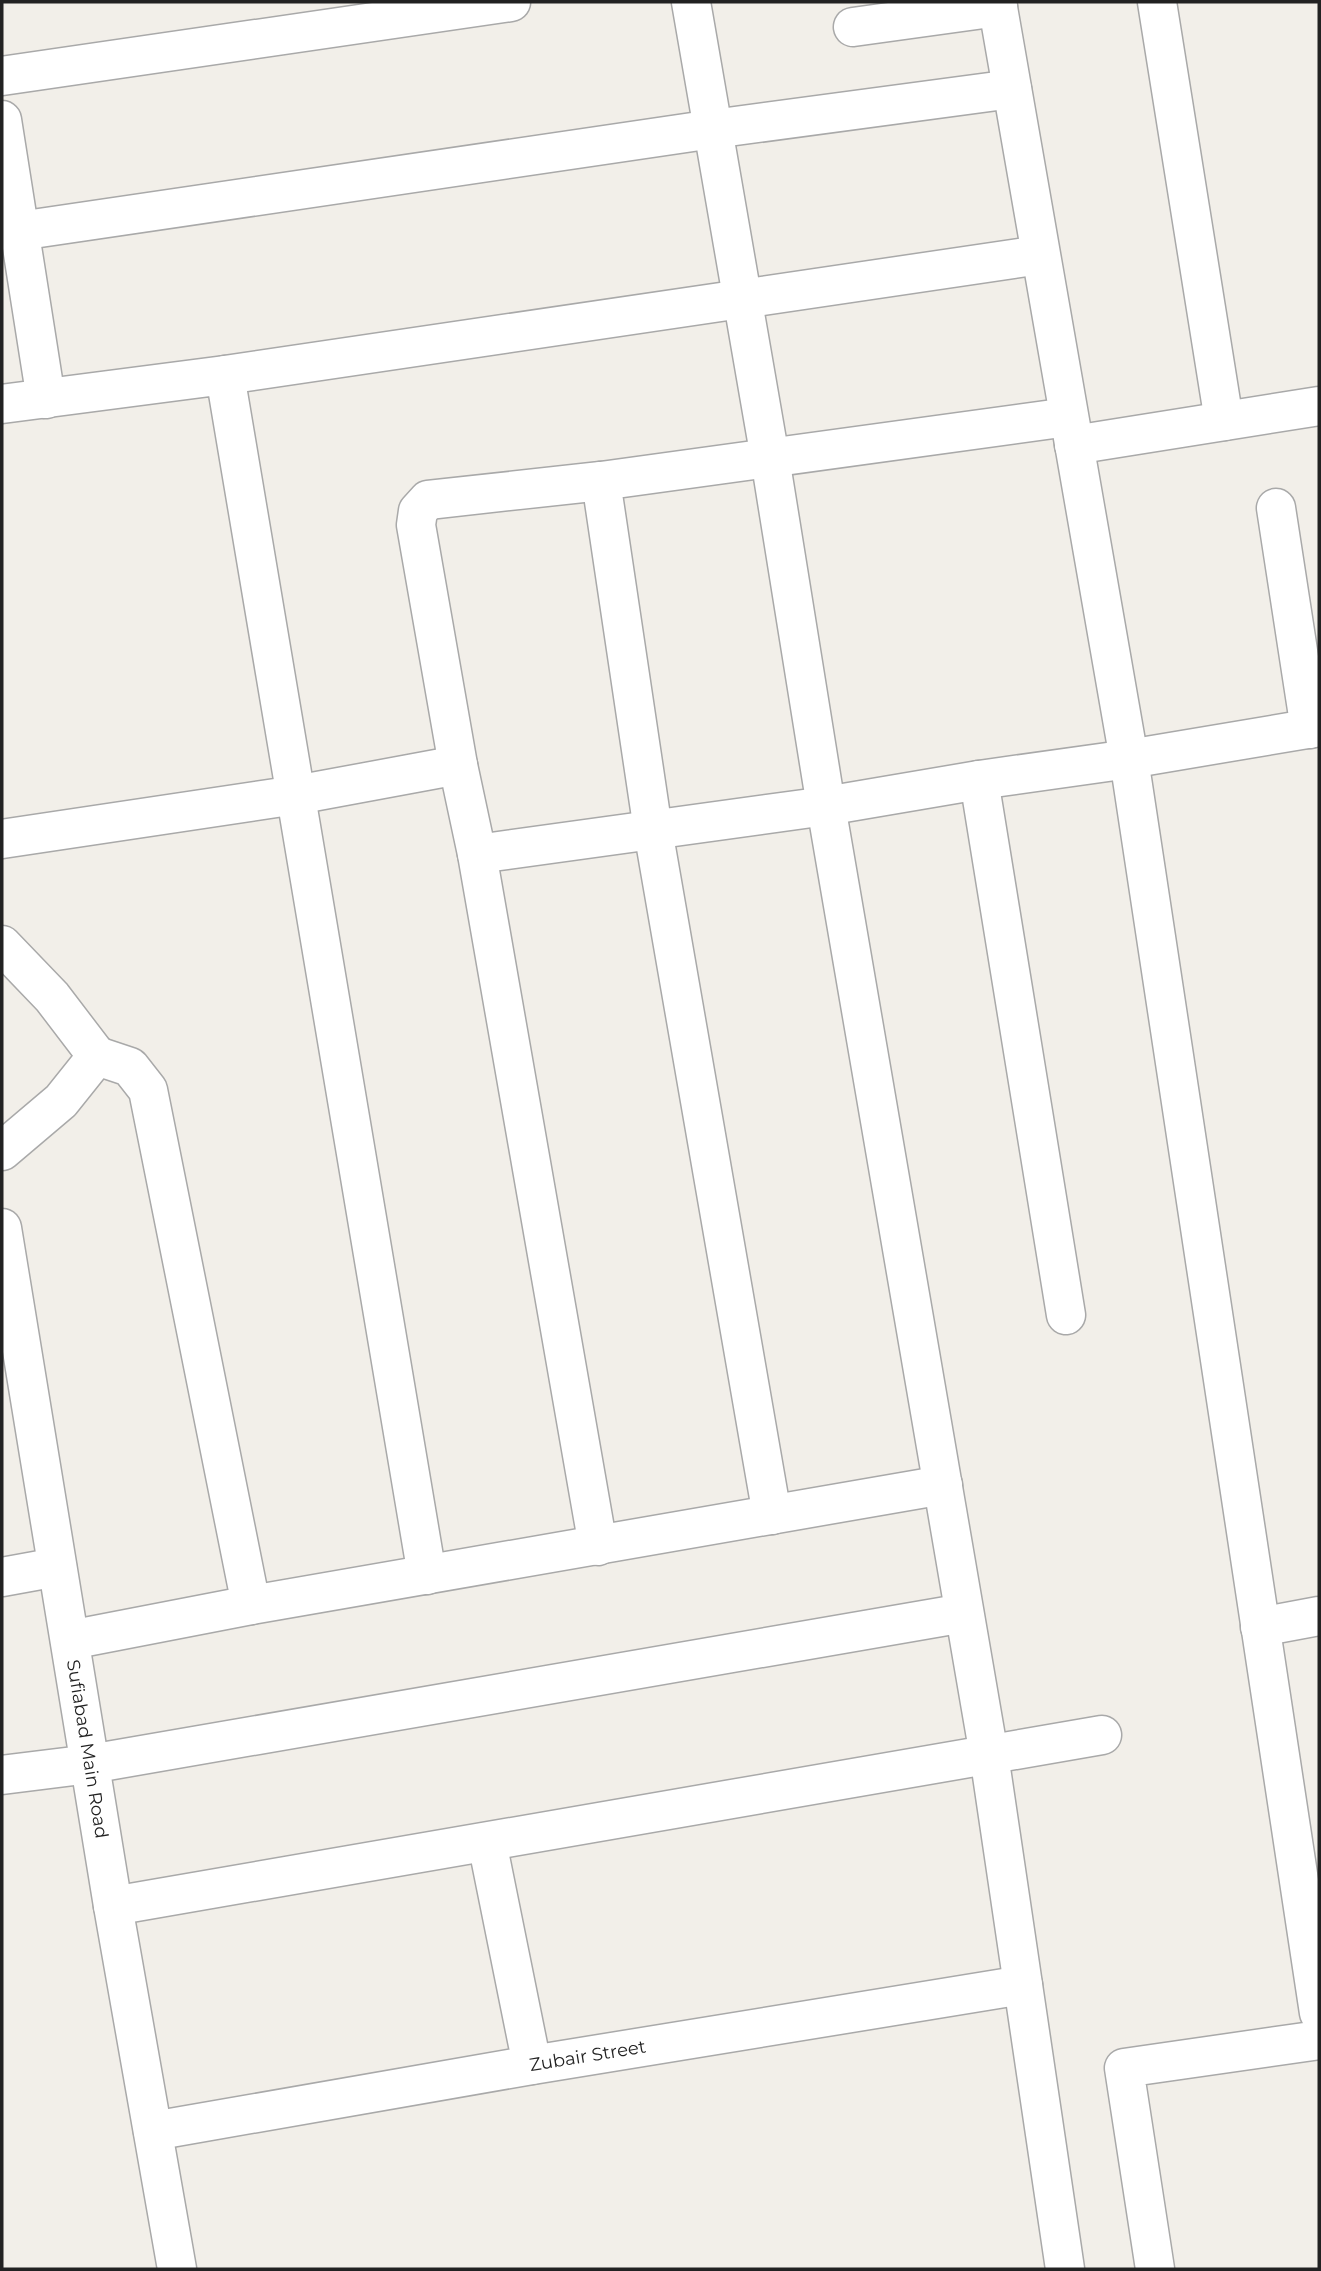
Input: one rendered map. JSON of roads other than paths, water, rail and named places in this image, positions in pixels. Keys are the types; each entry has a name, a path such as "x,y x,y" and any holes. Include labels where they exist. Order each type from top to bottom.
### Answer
{"street":[{"path":"2,76 511,2"},
{"path":"691,2 989,1755 1065,2269"},
{"path":"1157,2 1224,421"},
{"path":"853,27 997,5 1129,759 1319,2013"},
{"path":"19,231 713,129 1012,89"},
{"path":"2,120 46,398"},
{"path":"2,404 225,375 1040,255"},
{"path":"225,375 427,1575"},
{"path":"598,1546 477,854 458,765 416,525 418,511 428,500 601,481 770,458 1071,431 1224,421 1319,405"},
{"path":"601,481 653,830 772,1515"},
{"path":"477,854 826,806 1315,728 1276,508"},
{"path":"2,839 296,795 458,765"},
{"path":"979,780 1066,1315"},
{"path":"2,945 52,996 97,1056 130,1067 148,1090 250,1605"},
{"path":"2,1151 61,1101 97,1056"},
{"name":"Sufiabad Main Road","path":"2,1228 113,1906 177,2269"},
{"path":"69,1640 250,1605 943,1485"},
{"path":"2,1577 57,1567"},
{"path":"2,1775 90,1764 964,1613"},
{"path":"1260,1627 1319,1616"},
{"path":"113,1906 1102,1735"},
{"path":"487,1842 532,2065"},
{"name":"Zubair Street","path":"153,2131 532,2065 1023,1985"},
{"path":"1156,2269 1124,2068 1319,2040"}]}
